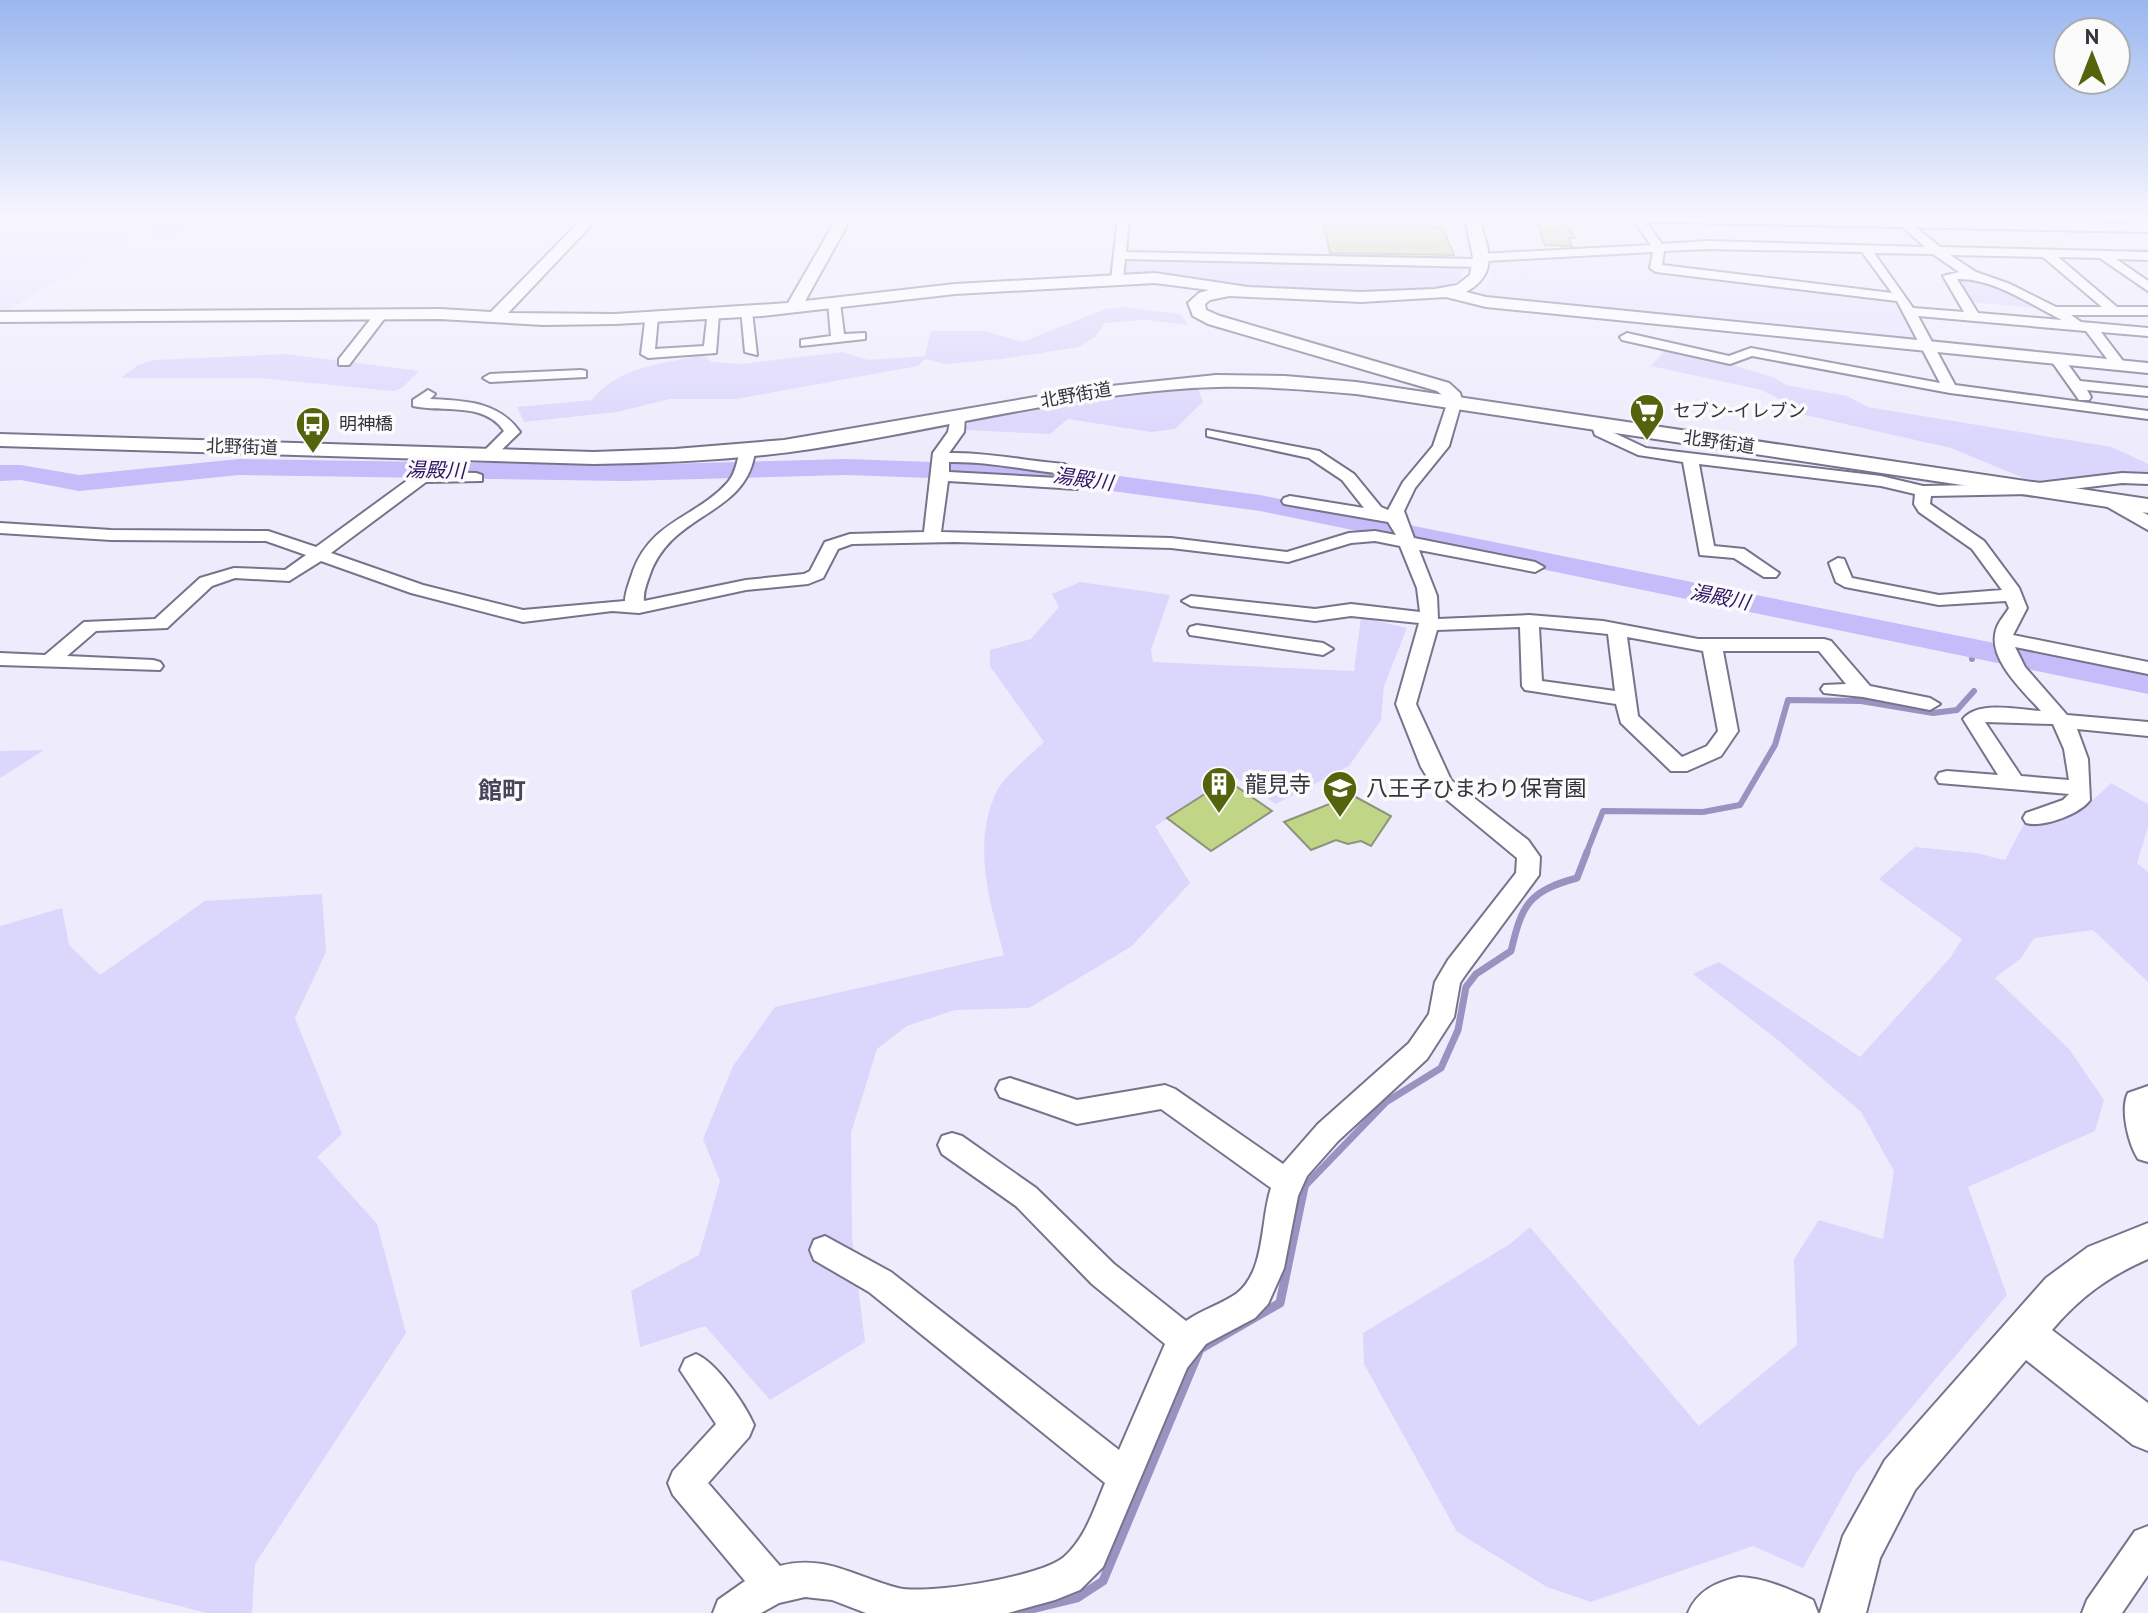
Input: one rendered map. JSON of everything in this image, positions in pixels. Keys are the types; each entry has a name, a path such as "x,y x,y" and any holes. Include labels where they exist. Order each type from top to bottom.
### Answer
{"main road":[{"name":"北野街道","path":"0,440 431,467 488,455 653,457 744,463 839,439 1111,389 1208,380 1329,385 2148,506"}],"street":[{"path":"495,317 518,293"},
{"path":"794,307 802,293"},
{"path":"0,317 382,314 539,320 746,312 918,293"},
{"path":"731,1613 773,1586 804,1580 830,1581 907,1608 923,1608 1032,1589 1066,1578 1090,1556 1175,1357 1194,1333 1233,1314 1255,1297 1269,1271 1279,1207 1288,1184 1308,1153 1418,1051 1432,1034 1441,1017 1452,974 1529,870 1529,857 1520,846 1443,785 1408,711 1406,697 1419,663 1429,621 1429,598 1398,528 1395,513 1415,475 1442,444 1454,404 1451,393 1443,387 1214,320 1197,309 1197,302 1205,296 1227,293"},
{"path":"1309,293 1412,297 1448,293"},
{"path":"1452,293 1486,302 2148,368"},
{"path":"1885,293 1902,298"},
{"path":"1898,293 1950,389"},
{"path":"1960,293 1974,317"},
{"path":"2013,293 2089,328 2119,365"},
{"path":"2093,293 2114,311"},
{"path":"834,303 838,339"},
{"path":"1909,311 2148,332"},
{"path":"2053,311 2148,311"},
{"path":"746,312 752,352"},
{"path":"344,362 382,314"},
{"path":"651,317 648,354 711,350 713,314"},
{"path":"1745,328 1751,352"},
{"path":"806,343 860,336"},
{"path":"1627,337 1730,360 1751,352 1950,389 2148,415"},
{"path":"2057,359 2092,410"},
{"path":"506,362 487,381 581,374"},
{"path":"2076,385 2148,392"},
{"path":"428,394 418,403 484,409 501,418 512,432 488,455"},
{"path":"932,537 940,467 956,432 958,417"},
{"path":"1600,426 1600,432 1643,452 1881,481 1923,491 2030,489 2122,478 2148,479"},
{"path":"1212,433 1314,454 1348,477 1375,511 1398,528"},
{"path":"1690,456 1706,551 1738,553 1770,573"},
{"path":"940,467 975,457 990,462 1064,469"},
{"path":"1851,462 1881,481"},
{"path":"639,607 633,599 644,565 655,544 699,508 726,493 744,463"},
{"path":"50,661 91,626 160,624 206,582 234,573 289,576 431,467 476,478"},
{"path":"940,467 1077,484"},
{"path":"1923,491 1922,504 1925,508 1978,545 2010,588 2018,608 2007,623 2004,640 2014,664 2032,690 2060,720 2077,758 2079,800 2034,818"},
{"path":"1290,501 1535,567"},
{"path":"2111,501 2148,524"},
{"path":"0,528 152,536 258,535 276,538 417,589 516,615 565,613 612,606 639,607 746,585 808,579 817,574 831,546 841,541 932,537 1171,543 1278,557 1299,555 1349,538 1375,536 1398,528"},
{"path":"1838,563 1845,582 1908,594 1964,600 2012,595"},
{"path":"1191,601 1315,615 1351,610 1464,628 1501,621 1529,621 1617,630 1677,643 1824,645 1863,691"},
{"path":"1274,641 1281,611"},
{"path":"1529,621 1532,686 1624,699"},
{"path":"1617,630 1628,718 1679,766 1707,756 1721,745 1728,731 1714,645 1706,624"},
{"path":"1197,631 1323,649"},
{"path":"2004,640 2148,668"},
{"path":"0,659 153,666"},
{"path":"1831,689 1863,691 1930,704"},
{"path":"2014,782 1973,719 1982,715 2148,729"},
{"path":"2125,728 2148,737"},
{"path":"1947,778 2080,788"},
{"path":"1010,1089 1077,1112 1165,1097 1288,1184"},
{"path":"2148,1098 2138,1101 2148,1150"},
{"path":"952,1145 1026,1197 1103,1274 1187,1342"},
{"path":"1843,1613 1859,1552 1900,1475 2060,1291 2102,1260 2148,1241"},
{"path":"825,1250 880,1282 1123,1475"},
{"path":"2023,1332 2148,1430"},
{"path":"696,1370 737,1425 685,1483 773,1586"},
{"path":"2100,1613 2142,1564"},
{"path":"1706,1613 1712,1605 1728,1597 1749,1595 1800,1613"}],"shaded area":[{"path":"0,293 36,293 0,315"},
{"path":"1480,293 1844,293 1897,301 1916,339 1911,341 1489,300"},
{"path":"1964,293 2012,293 2044,309 1970,302"},
{"path":"1125,307 1180,314 1189,325 1145,320 1105,323 1095,337 1079,347 945,364 925,359 918,366 736,399 670,399 617,412 524,422 517,407 592,400 628,373 703,355 712,362 741,364 842,352 868,360 925,356 931,331 985,331 1022,342 1105,309"},
{"path":"1665,350 1723,362 1775,378 1786,385 1847,396 1868,407 2112,447 2148,464 2148,482 2120,479 2066,487 2026,479 1951,448 1805,415 1762,390 1651,366"},
{"path":"287,354 419,371 402,388 393,391 260,378 121,378 138,365 154,360"},
{"path":"1198,388 1203,402 1175,429 1151,432 1068,419 1050,434 965,430 969,422 1112,397"},
{"path":"1080,582 1170,595 1151,650 1153,662 1354,671 1361,617 1407,628 1384,686 1381,720 1349,766 1276,804 1235,777 1155,826 1190,883 1132,946 1029,1008 955,1010 907,1026 877,1049 851,1133 852,1237 865,1342 770,1400 705,1326 640,1347 631,1291 699,1255 720,1181 703,1139 733,1066 775,1007 1004,955 989,894 985,831 1000,785 1044,742 990,666 990,650 1031,639 1059,607 1052,594"},
{"path":"44,750 0,778 0,751"},
{"path":"2111,783 2148,804 2148,827 2137,863 2148,872 2148,982 2093,930 2034,938 2021,958 1995,978 2069,1049 2104,1100 2095,1131 1968,1187 2007,1295 1856,1473 1803,1568 1753,1546 1591,1602 1547,1587 1457,1532 1364,1364 1363,1333 1510,1244 1530,1227 1699,1426 1797,1345 1794,1259 1819,1220 1883,1239 1894,1171 1861,1112 1779,1041 1693,974 1719,962 1860,1057 1950,958 1962,939 1879,879 1915,847 1976,853 2005,860 2025,822 2053,818 2081,808"},
{"path":"322,894 326,952 295,1018 342,1134 317,1157 377,1224 406,1333 255,1564 252,1613 207,1613 0,1560 0,926 62,908 69,945 100,975 205,901"}],"building":[{"name":"龍見寺","path":"1227,780 1272,811 1211,851 1167,818"},
{"name":"八王子ひまわり保育園","path":"1352,795 1391,816 1371,846 1361,841 1348,844 1336,840 1311,850 1284,822"}],"waterway":[{"name":"湯殿川","path":"0,473 21,473 79,483 239,467 625,473 846,467 1045,474 1260,503 2148,684"},
{"path":"1972,659 1973,648"},
{"path":"1586,854 1603,811 1703,812 1740,805 1775,745 1788,700 1861,701 1933,713 1957,710 1974,691"},
{"path":"1302,1189 1386,1102 1441,1068 1458,1030 1466,987 1476,974 1511,951 1524,911 1538,894 1577,878 1587,852"},
{"path":"1015,1613 1077,1598 1103,1581 1200,1349 1280,1303 1304,1187"}],"place":[{"name":"セブン-イレブン","path":"1647,442"},
{"name":"明神橋","path":"313,455"},
{"name":"龍見寺","path":"1219,815"},
{"name":"八王子ひまわり保育園","path":"1340,819"}],"district":[{"name":"館町","path":"502,791"}]}
